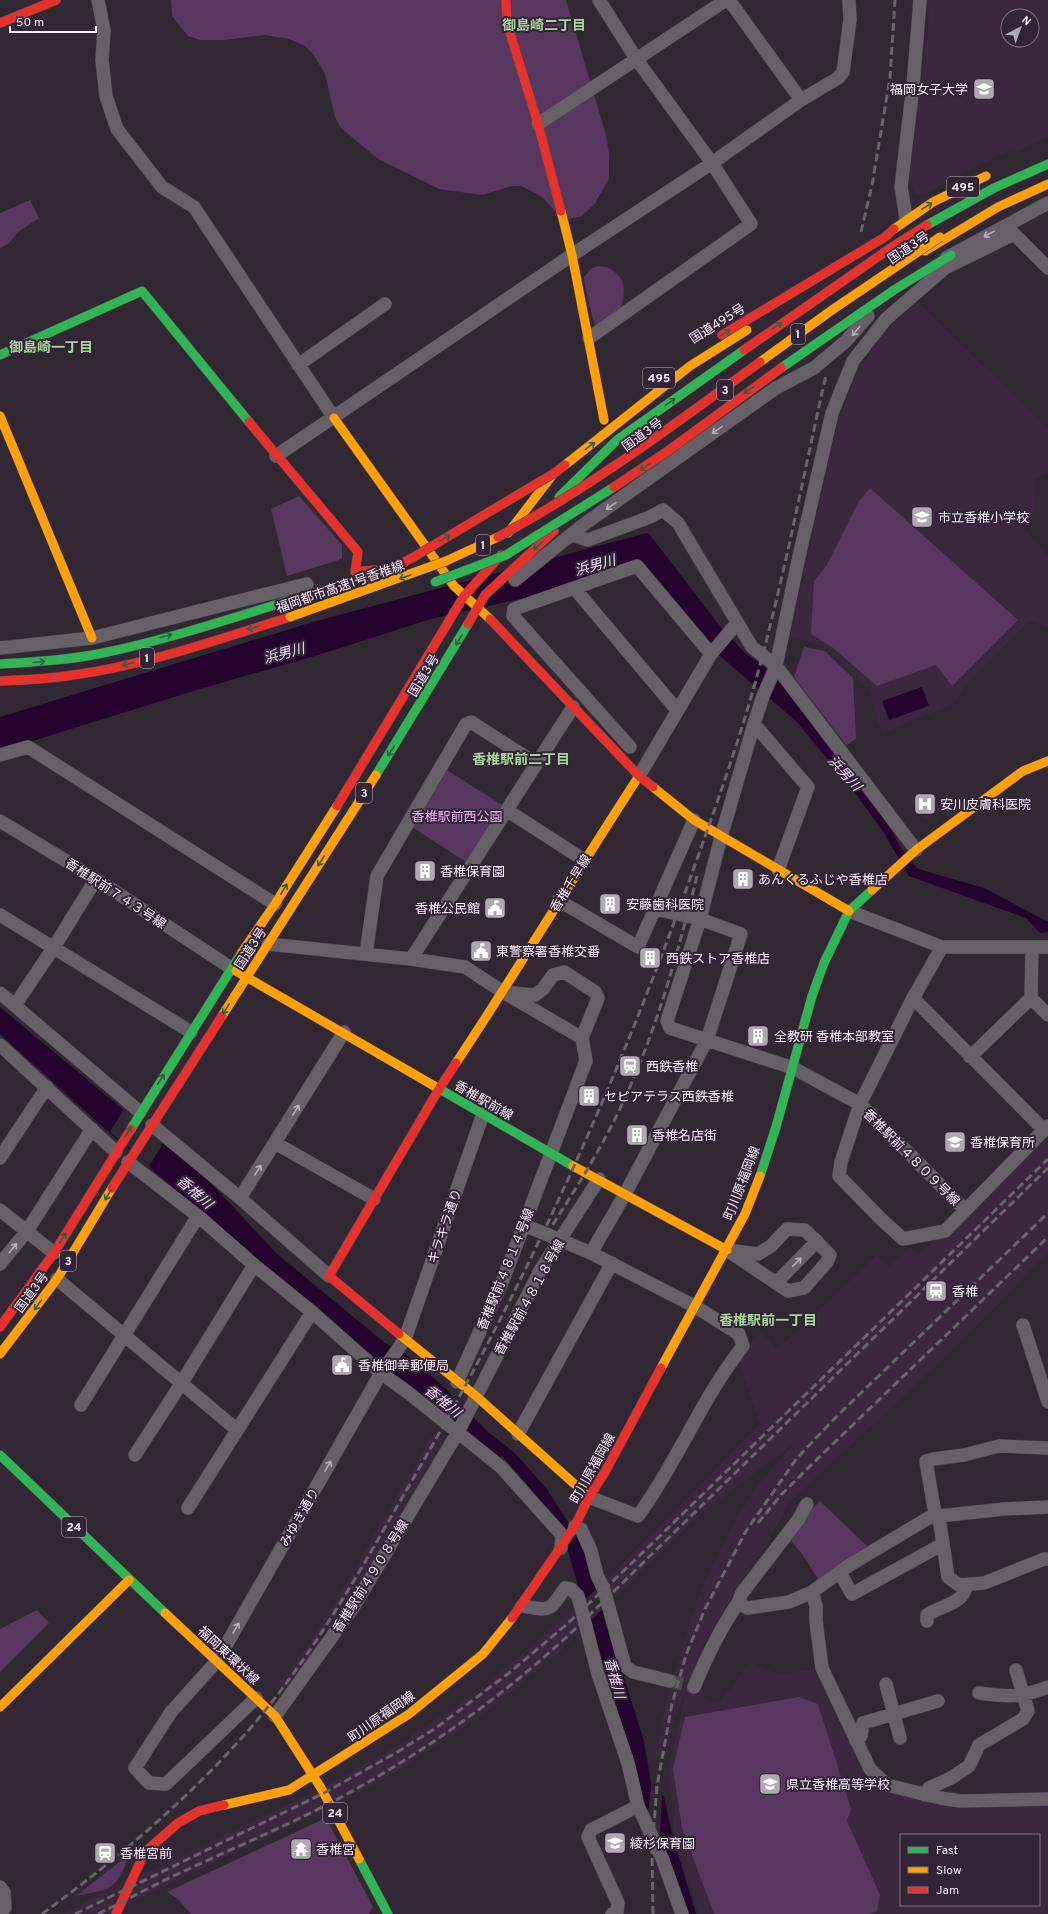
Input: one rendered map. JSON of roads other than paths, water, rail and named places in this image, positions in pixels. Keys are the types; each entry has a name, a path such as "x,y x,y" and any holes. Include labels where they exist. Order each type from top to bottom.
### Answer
{"main road":[{"path":"0,23 56,0"},
{"path":"482,570 567,457 602,423 589,338 572,255 538,124 507,23 506,0"},
{"name":"国道3号","path":"0,1327 54,1253 140,1112 231,968 275,904 464,596 482,570 617,440 702,379 892,247 941,216 994,188 1048,164"},
{"name":"1","path":"713,384 931,226 1001,189 1048,167"},
{"name":"国道495号","path":"685,359 763,309 885,237 906,218 931,203 998,171"},
{"name":"福岡都市高速1号香椎線","path":"0,681 59,678 105,670 209,642 290,617 336,598 430,568 496,539 558,503 658,436 769,354 940,237 1008,198 1048,180"},
{"name":"国道3号","path":"0,1354 57,1279 128,1162 406,728 486,596 629,459 793,340 948,236 998,207 1048,184"},
{"path":"1028,193 1048,189"},
{"path":"894,290 948,236"},
{"path":"836,276 885,237"},
{"path":"386,571 412,558 556,472 690,366 836,276 892,247"},
{"path":"429,584 506,555 587,506 668,451 719,412 894,290 951,255"},
{"path":"0,355 142,291 276,456 358,552 355,572 363,572 433,557"},
{"path":"507,519 549,496 683,405"},
{"path":"0,416 92,638"},
{"path":"334,418 454,586 464,596 479,607 640,776 694,820 849,911"},
{"name":"福岡都市高速1号香椎線","path":"0,664 58,660 103,653 201,627 386,571 445,549"},
{"path":"290,617 366,600"},
{"path":"914,852 1023,771 1048,761"},
{"name":"香椎千早線","path":"329,1276 439,1089 503,992 558,900 640,776"},
{"name":"町川原福岡線","path":"116,1914 146,1852 153,1844 178,1823 199,1810 289,1790 314,1776 409,1714 483,1654 522,1606 575,1526 589,1497 605,1472 727,1250 753,1197 793,1068 812,996 824,963 849,911 914,852"},
{"name":"香椎駅前線","path":"231,968 344,1032 550,1154 599,1179 727,1250"},
{"path":"329,1276 401,1344 476,1396 589,1497"},
{"name":"福岡東環状線","path":"0,1454 129,1580 275,1716 294,1742 314,1776 383,1912"},
{"path":"0,1707 129,1580"}],"street":[{"path":"98,0 104,31 102,60 106,96 117,128 144,166 162,187 194,207 334,418"},
{"path":"589,338 751,224 712,163 637,60 599,0"},
{"path":"538,124 726,0"},
{"path":"730,0 802,100"},
{"path":"276,456 572,255 712,163 802,100 838,78 843,72 850,20 849,0"},
{"path":"906,218 900,187 913,86 920,0"},
{"path":"479,607 572,535 776,388 814,368 846,342 879,302 951,255 1010,229 1048,203"},
{"path":"998,207 1010,229 1048,268"},
{"name":"香椎駅前４８０９号線","path":"964,1209 860,1104 793,1068 670,1028 667,1021 700,920 721,836 754,724 763,696 776,666 830,420 853,361 886,319 945,268 1010,229"},
{"path":"298,365 385,304"},
{"path":"572,535 588,540 650,517 663,510 678,523 752,648 776,666 914,852"},
{"path":"630,747 513,616 514,609 575,589 637,566 711,654"},
{"path":"0,648 92,638 355,572"},
{"path":"575,589 677,710"},
{"path":"640,776 677,710 711,654 737,623"},
{"path":"411,959 508,811 535,763 573,707"},
{"path":"366,954 377,876 466,724 471,722 535,763"},
{"path":"754,724 808,787 778,870"},
{"path":"0,755 28,747 275,904"},
{"path":"508,811 584,860"},
{"path":"558,900 638,947 694,820"},
{"name":"香椎駅前７４３号線","path":"0,821 96,880 231,968"},
{"path":"14,1005 54,947 96,880"},
{"path":"591,1252 625,1194 707,1040 741,934 700,920 655,909"},
{"path":"849,911 942,947 1048,947"},
{"path":"0,915 191,1032"},
{"path":"268,944 411,959 465,967 503,992 582,1038 598,998 595,992 564,972 553,975 543,989 535,995 503,992"},
{"path":"913,998 970,1057 1046,1128 964,1209 945,1231 902,1238 881,1220 839,1176 841,1162 860,1104 913,998 942,947"},
{"path":"970,1057 1031,998 1032,948"},
{"path":"0,993 140,1112"},
{"path":"1031,998 1048,1015"},
{"path":"240,1198 344,1032"},
{"name":"香椎駅前４８１４号線","path":"457,1382 503,1280 586,1061 582,1038"},
{"path":"0,1046 47,1087 116,1152"},
{"path":"0,1158 47,1087"},
{"name":"キラキラ通り","path":"383,1371 401,1344 483,1114"},
{"path":"152,1125 240,1198 329,1276"},
{"path":"0,1264 27,1231 92,1129"},
{"path":"275,1143 374,1199"},
{"path":"128,1162 198,1216 254,1265 501,1467 562,1535 561,1548"},
{"name":"香椎駅前４８１８号線","path":"458,1432 541,1269 599,1179"},
{"path":"0,1210 54,1253"},
{"path":"81,1405 198,1216"},
{"path":"524,1225 560,1238 591,1252 696,1307 739,1334 743,1346 726,1368 650,1500 638,1516 589,1497"},
{"path":"787,1229 805,1230 830,1255 827,1262 804,1288 788,1291 727,1250 758,1254 771,1246 787,1229"},
{"path":"776,1283 817,1241"},
{"path":"518,1434 612,1263"},
{"path":"134,1455 181,1384 254,1265"},
{"path":"57,1279 236,1429"},
{"path":"188,1508 236,1429 312,1312"},
{"path":"1023,1325 1048,1402"},
{"name":"みゆき通り","path":"256,1698 166,1784 149,1783 134,1768 171,1712 217,1661 383,1371"},
{"name":"香椎駅前４９０８号線","path":"275,1716 354,1606 458,1432"},
{"path":"1045,1562 984,1583 959,1585 948,1577 938,1517 934,1508 926,1461 934,1458 964,1455 999,1446 1048,1448"},
{"path":"694,1687 704,1663 724,1625 738,1603 742,1593 798,1520 807,1504"},
{"path":"738,1603 747,1608 789,1602 812,1592 848,1566 930,1517 1004,1509 1048,1507"},
{"path":"575,1526 581,1529 591,1551 597,1575 604,1590 625,1666 633,1672 670,1681"},
{"path":"840,1573 852,1594 943,1544"},
{"path":"927,1621 927,1614 961,1598 965,1592 966,1585"},
{"path":"522,1606 544,1610 553,1607 565,1588 571,1589 578,1596 598,1674 628,1763 638,1806 662,1858 682,1914"},
{"path":"812,1592 816,1606 816,1620 822,1668 870,1769 887,1785 925,1795 961,1801 1048,1800"},
{"path":"925,1795 929,1788 951,1778 970,1766 979,1745 1023,1719 1028,1710 1022,1695 1016,1670"},
{"path":"886,1684 900,1738"},
{"path":"979,1693 1011,1697 1048,1687"},
{"path":"856,1741 861,1736 863,1723 938,1701"},
{"path":"612,1914 617,1912 618,1903 588,1838 591,1830 638,1806"},
{"path":"0,1887 4,1892 5,1908 0,1912"}],"water":[{"name":"浜男川","path":"647,533 719,625 745,653 777,676 881,811 902,850 918,869 984,888 1048,922 1048,932 1040,933 1026,918 909,876 884,833 853,790 796,721 720,656 642,564 547,593 431,619 318,655 200,689 0,751 0,717 313,622"},
{"path":"922,687 929,706 889,720 882,701"},
{"name":"香椎川","path":"0,1007 210,1182 277,1254 385,1343 411,1358 446,1389 488,1432 516,1454 546,1488 570,1525 583,1539 626,1673 624,1678 644,1741 651,1783 664,1797 673,1838 696,1914 686,1914 662,1837 651,1826 640,1802 631,1752 608,1691 562,1530 525,1482 502,1456 499,1459 458,1429 263,1267 251,1253 150,1168 150,1165 113,1136 0,1034"}],"tunnel":[{"path":"670,1681 694,1687"}],"railway":[{"path":"861,232 872,185 890,78 895,0"},
{"path":"42,1914 70,1894 123,1851 175,1806 224,1757 270,1705 312,1647 350,1588 445,1423 485,1349 523,1274 594,1122 658,966 713,815 745,718 763,654 826,375"},
{"path":"546,1235 581,1180 613,1123 640,1062 663,1000 698,872"},
{"path":"75,1914 324,1793 394,1754 436,1728 509,1673 566,1625 632,1563 1048,1159"},
{"path":"98,1914 172,1877 312,1812 363,1785 395,1766 457,1725 516,1681 572,1632 1048,1168"},
{"path":"653,1914 652,1850 657,1786 672,1704 686,1655 705,1609 746,1531 797,1458 839,1414 1048,1213"},
{"path":"758,1523 781,1495 808,1468 1048,1237"}],"place":[{"name":"福岡女子大学","path":"984,89"},
{"name":"市立香椎小学校","path":"922,517"},
{"name":"安川皮膚科医院","path":"925,804"},
{"name":"香椎保育園","path":"425,871"},
{"name":"あんくるふじや香椎店","path":"743,879"},
{"name":"安藤歯科医院","path":"610,904"},
{"name":"香椎公民館","path":"495,908"},
{"name":"東警察署香椎交番","path":"481,951"},
{"name":"西鉄ストア香椎店","path":"650,958"},
{"name":"全教研 香椎本部教室","path":"758,1036"},
{"name":"西鉄香椎","path":"630,1066"},
{"name":"セピアテラス西鉄香椎","path":"589,1096"},
{"name":"香椎名店街","path":"637,1135"},
{"name":"香椎保育所","path":"955,1142"},
{"name":"香椎","path":"936,1291"},
{"name":"香椎御幸郵便局","path":"342,1365"},
{"name":"県立香椎高等学校","path":"770,1784"},
{"name":"綾杉保育園","path":"615,1843"},
{"name":"香椎宮","path":"301,1849"},
{"name":"香椎宮前","path":"105,1853"}],"district":[{"name":"御島崎二丁目","path":"544,25"},
{"name":"御島崎一丁目","path":"51,347"},
{"name":"香椎駅前二丁目","path":"521,759"},
{"name":"香椎駅前一丁目","path":"768,1320"}],"park label":[{"name":"香椎駅前西公園","path":"457,816"}]}
